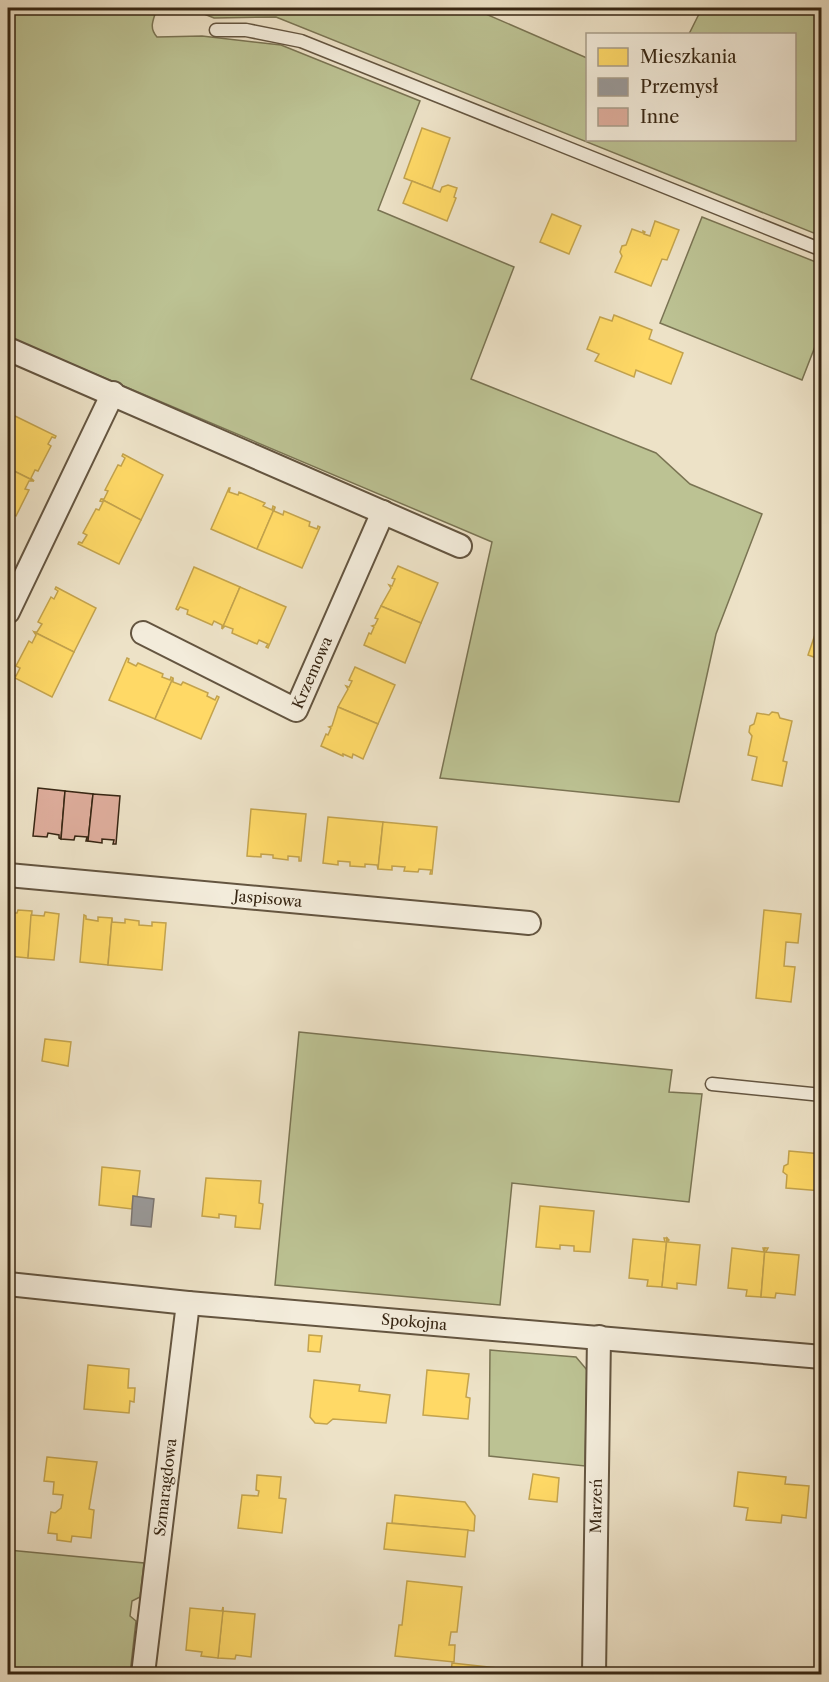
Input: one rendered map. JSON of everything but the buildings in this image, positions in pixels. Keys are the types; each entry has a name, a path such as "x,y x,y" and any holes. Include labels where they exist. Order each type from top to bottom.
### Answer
{"street":[{"path":"8,349 460,546"},
{"path":"8,612 113,393"},
{"name":"Krzemowa","path":"143,633 296,710 383,512"},
{"name":"Jaspisowa","path":"8,875 529,923"},
{"name":"Spokojna","path":"8,1284 188,1303 822,1357"},
{"name":"Szmaragdowa","path":"143,1674 188,1303"},
{"name":"Marzeń","path":"594,1674 599,1337"}],"lane":[{"path":"216,30 246,30 301,41 822,250"},
{"path":"712,1084 822,1095"}],"green space":[{"path":"8,8 157,8 152,26 157,37 202,36 281,45 420,101 378,210 514,267 471,379 656,453 690,484 762,514 716,634 679,802 440,778 492,542 8,337"},
{"path":"189,8 472,8 586,58 586,141 796,141 796,33 690,33 702,8 821,8 821,236 276,17 214,18"},
{"path":"702,217 821,264 821,331 802,380 660,323"},
{"path":"299,1032 672,1070 669,1092 702,1094 689,1202 512,1183 500,1305 275,1285"},
{"path":"490,1350 576,1357 587,1370 585,1466 489,1456"},
{"path":"8,1550 144,1563 140,1597 132,1601 130,1616 136,1621 130,1674 8,1674"}],"waterway":[{"path":"8,21 14,8"}]}
